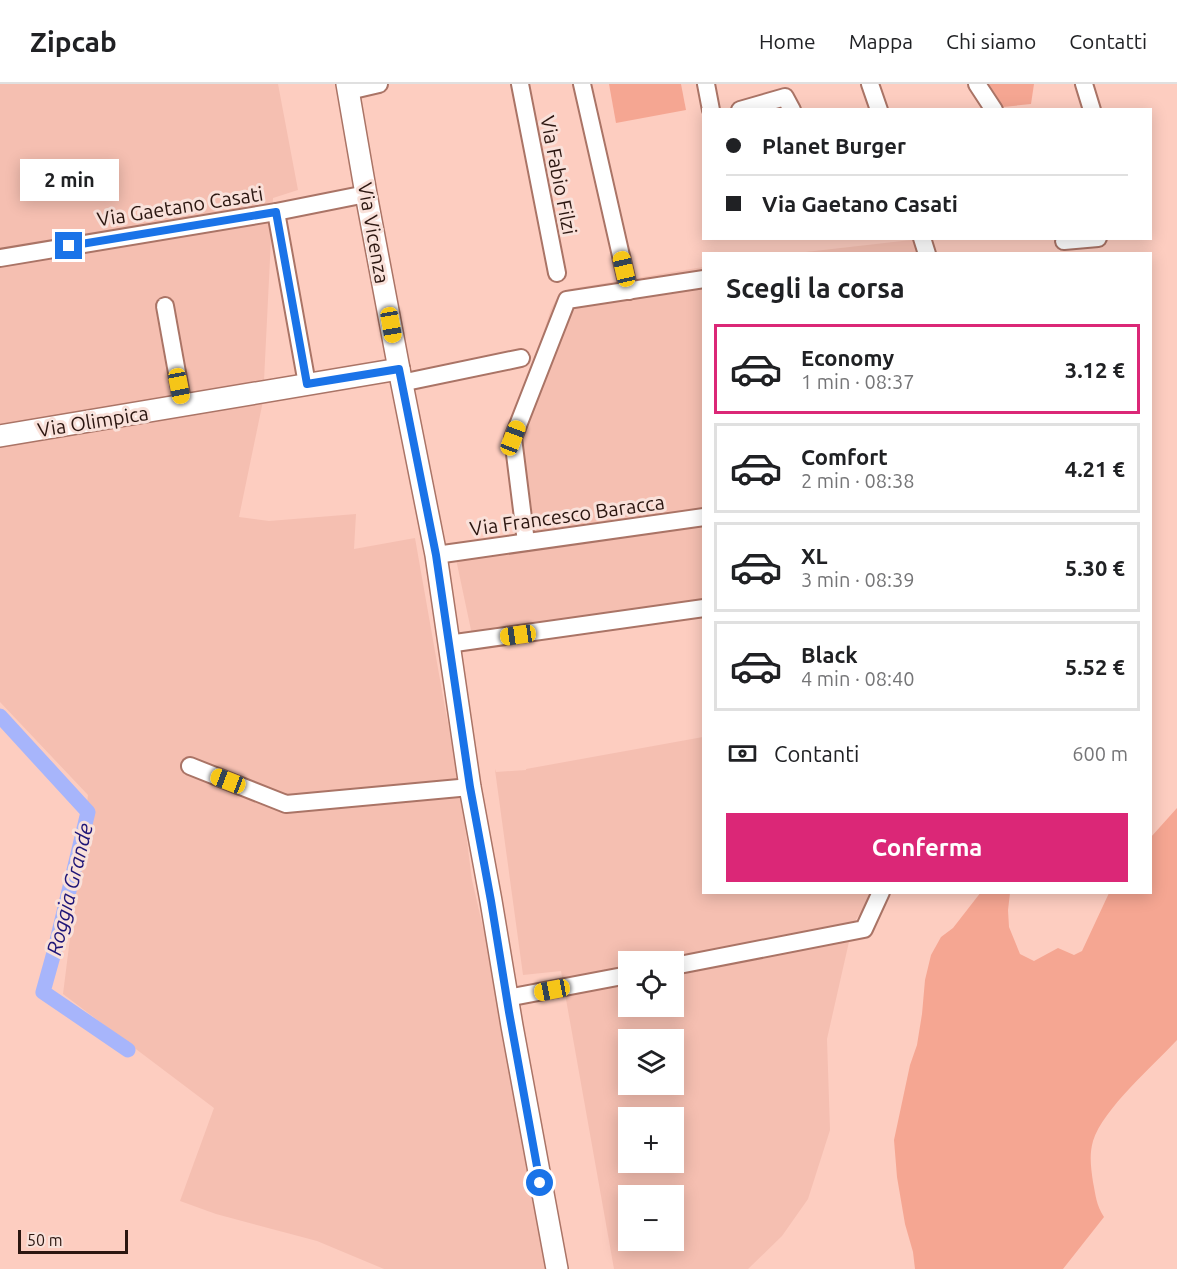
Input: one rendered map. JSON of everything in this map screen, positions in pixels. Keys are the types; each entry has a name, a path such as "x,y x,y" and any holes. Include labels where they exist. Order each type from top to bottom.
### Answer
{"street":[{"path":"348,88 380,84"},
{"name":"Via Fabio Filzi","path":"520,84 557,273"},
{"path":"582,84 629,291"},
{"path":"706,84 711,108"},
{"path":"870,84 878,108"},
{"path":"977,84 993,108"},
{"path":"1084,84 1091,108"},
{"name":"Via Vicenza","path":"348,88 400,376 436,555 470,787 557,1269"},
{"path":"747,108 785,97 791,108"},
{"name":"Via Gaetano Casati","path":"0,258 276,212 366,194"},
{"path":"276,212 307,384"},
{"path":"1066,244 1087,240"},
{"path":"526,542 513,438 567,300 702,279"},
{"path":"165,306 183,406"},
{"path":"400,376 521,358"},
{"name":"Via Olimpica","path":"0,436 307,384 400,376"},
{"name":"Via Francesco Baracca","path":"436,555 702,517"},
{"path":"448,644 702,608"},
{"path":"190,766 286,804 470,787"},
{"path":"684,964 864,929 880,894"},
{"path":"507,998 618,977"}],"shaded area":[{"path":"0,84 278,84 298,190 273,198 263,401 239,517 269,521 356,514 354,549 415,538 459,779 472,880 562,1269 384,1269 317,1241 216,1214 180,1201 214,1108 63,994 88,795 0,702"},
{"path":"609,84 681,84 686,110 616,123"},
{"path":"989,84 1034,84 1031,104 1003,107"},
{"path":"920,240 925,252 806,252"},
{"path":"702,267 702,612 475,649 456,559 530,535 535,530 521,435 525,389 551,309 558,296 569,289"},
{"path":"702,737 702,894 873,894 853,924 827,1039 830,1130 808,1199 782,1236 748,1269 614,1269 561,971 523,975 495,769 496,772 526,770"},
{"path":"1177,808 1177,1040 1107,1115 1093,1141 1091,1167 1093,1182 1098,1204 1104,1217 1063,1269 915,1269 897,1177 894,1140 910,1065 917,1045 925,980 931,955 941,937 953,928 979,894 1010,894 1009,927 1020,954 1034,961 1058,948 1074,955 1082,951 1109,894 1152,894 1152,836"}],"waterway":[{"name":"Roggia Grande","path":"0,716 88,812 43,992 128,1050"}],"route":[{"path":"69,246 276,212 307,384 399,369 436,555 470,787 540,1183"}]}
